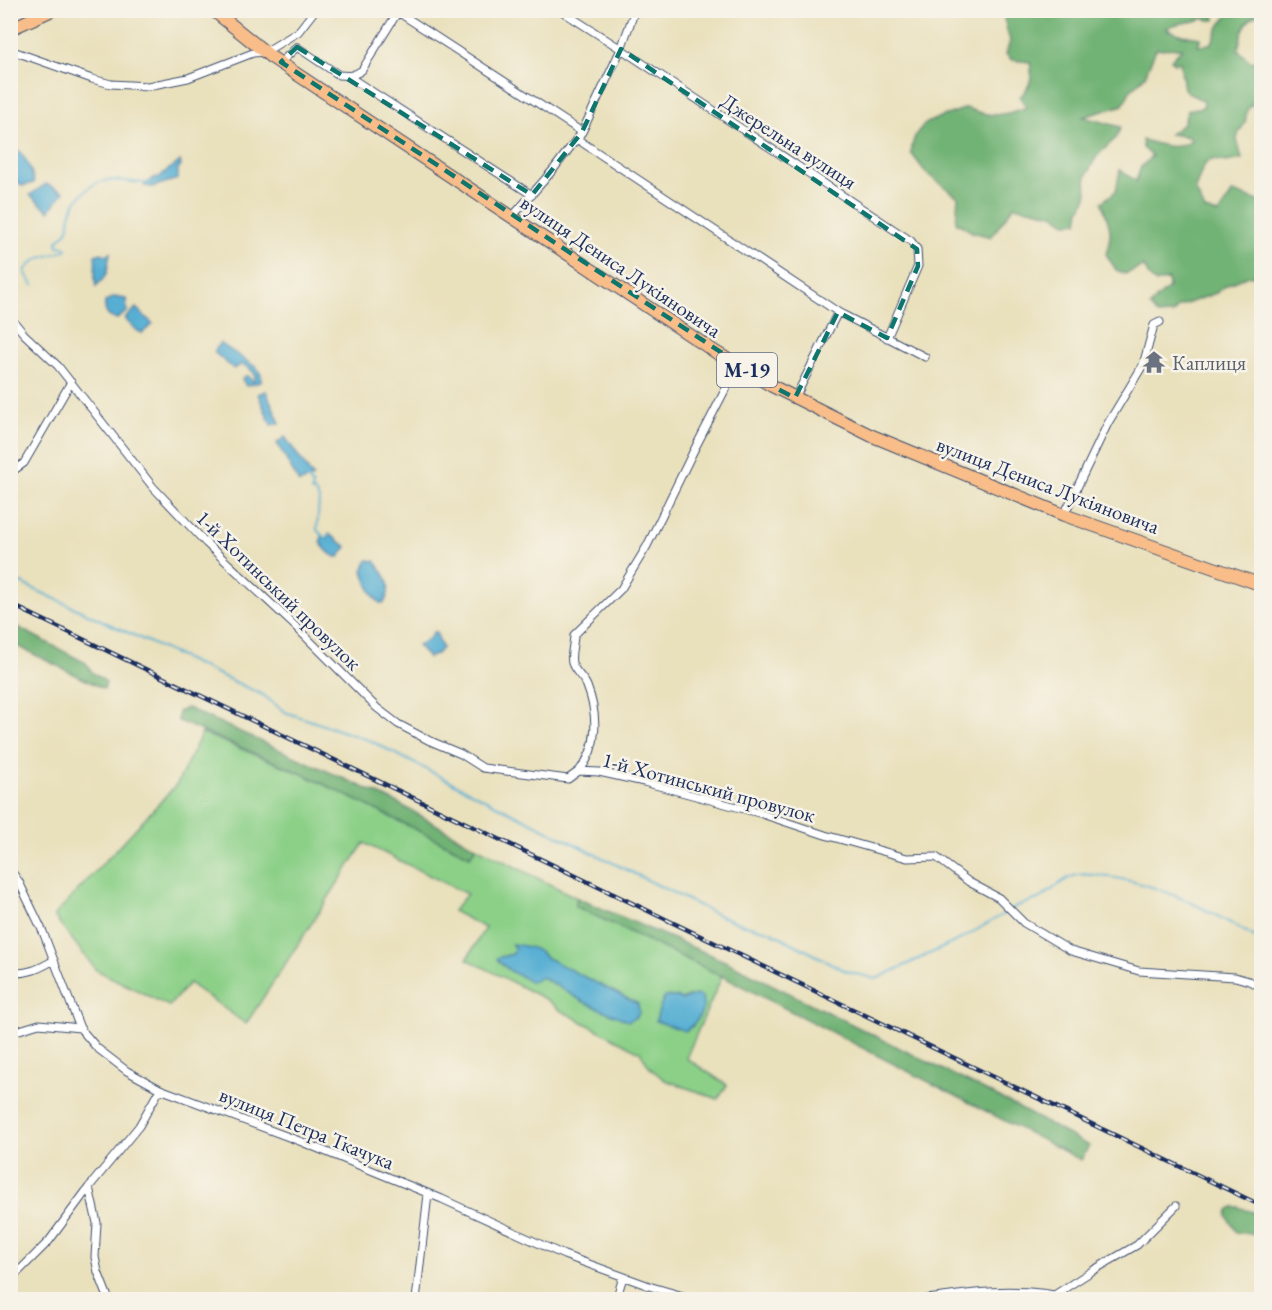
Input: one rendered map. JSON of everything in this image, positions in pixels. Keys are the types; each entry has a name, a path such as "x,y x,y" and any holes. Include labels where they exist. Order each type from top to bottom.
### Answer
{"highway":[{"path":"10,29 52,10"},
{"name":"М-19","path":"213,10 281,62"},
{"name":"вулиця Дениса Лукіяновича","path":"281,62 738,366 795,398 870,435 1064,515 1262,585"}],"street":[{"path":"10,50 92,79 129,86 148,86 188,78 244,56 265,52 298,32 315,10"},
{"name":"Джерельна вулиця","path":"560,10 911,241 917,249 918,266 886,338"},
{"path":"512,217 582,132 621,49 635,10"},
{"path":"281,62 297,47 339,75 356,74 362,70 399,11 582,132"},
{"path":"348,76 532,195"},
{"path":"577,139 838,312 925,357"},
{"path":"795,398 838,312"},
{"name":"1-й Хотинський провулок","path":"10,317 24,334 58,366 153,487 206,543 296,627 353,686 398,724 461,754 483,768 568,778 579,771 598,772 759,813 825,835 907,858 936,857 969,882 999,898 1024,923 1071,951 1139,970 1235,977 1262,987"},
{"path":"1064,515 1108,423 1143,365 1154,325 1160,322"},
{"path":"579,771 587,762 592,749 595,720 587,686 572,664 574,635 621,589 647,546 738,366"},
{"path":"10,473 24,463 71,382"},
{"name":"вулиця Петра Ткачука","path":"10,869 19,882 43,932 80,1028 97,1048 127,1071 160,1089 302,1142 428,1194 564,1255 652,1287 697,1299"},
{"path":"10,973 31,972 54,960"},
{"path":"10,1034 39,1024 80,1028"},
{"path":"10,1280 49,1241 139,1126 160,1089"},
{"path":"89,1187 97,1223 95,1250 98,1272 109,1299"},
{"path":"416,1299 428,1194"},
{"path":"1056,1294 1137,1245 1176,1206"},
{"path":"616,1299 623,1277"},
{"path":"921,1299 990,1291 1024,1290 1080,1299"}],"highlighted area":[{"path":"297,47 532,195 582,132 621,49 917,249 918,266 887,338 838,312 795,398 772,386 281,62"}],"green space":[{"path":"1002,11 1214,11 1215,20 1204,18 1175,24 1166,29 1182,35 1201,38 1198,45 1211,44 1220,25 1228,16 1228,11 1261,11 1261,18 1256,15 1245,25 1238,50 1250,61 1261,63 1261,88 1258,99 1261,102 1261,108 1251,104 1247,110 1245,123 1237,139 1242,159 1226,162 1208,161 1203,167 1195,189 1205,210 1218,214 1233,192 1261,202 1261,275 1248,276 1227,285 1216,293 1178,307 1173,314 1157,315 1150,307 1169,288 1168,279 1156,283 1149,277 1144,266 1125,274 1116,270 1106,254 1110,233 1102,202 1116,191 1120,170 1136,181 1141,167 1152,156 1143,148 1142,140 1172,147 1191,141 1189,137 1170,134 1183,124 1188,110 1203,107 1204,101 1184,89 1180,62 1174,63 1171,60 1182,48 1156,49 1145,76 1130,91 1123,105 1083,117 1121,127 1116,138 1097,156 1086,176 1087,197 1080,210 1078,222 1066,223 1053,214 1014,206 991,237 972,232 956,222 958,197 926,173 911,153 913,142 917,133 929,122 966,108 996,115 1027,107 1020,97 1030,81 1030,62 1012,60 1006,54 1010,41"},
{"path":"10,623 86,663 92,672 106,682 104,689 11,643"},
{"path":"187,708 396,802 476,847 470,856 305,775 178,721 178,712"},
{"path":"202,733 305,775 470,856 476,847 577,898 575,906 722,976 686,1058 727,1085 718,1099 665,1080 650,1068 640,1052 467,959 485,928 453,911 467,894 364,843 246,1024 189,983 169,1006 96,970 54,916 177,784","holes":["512,945 541,952 545,957 638,1004 639,1013 600,1008 584,1002 542,977 512,972 498,961 500,957 513,954 515,949","669,996 682,1000 690,996 693,1026 685,1030 656,1021 663,999"]},
{"path":"577,898 727,962 1004,1100 1089,1146 1081,1160 722,976 575,906"},
{"path":"1233,1207 1261,1215 1261,1239 1251,1234 1236,1232 1227,1216 1228,1210"}],"water":[{"path":"11,146 20,152 27,162 34,183 22,186 11,176"},
{"path":"180,161 178,179 152,187 144,186 153,178 160,177"},
{"path":"46,184 64,192 49,211 30,195"},
{"path":"102,253 105,255 110,253 108,267 104,278 96,286 95,255"},
{"path":"114,297 126,299 127,312 117,319 109,316 105,309 105,302"},
{"path":"136,308 153,324 142,333 125,319"},
{"path":"220,343 257,368 261,375 261,382 246,386 242,379 247,375 254,382 254,373 242,364 234,369 214,352"},
{"path":"266,391 280,423 271,425 258,394"},
{"path":"285,437 313,477 299,483 277,443"},
{"path":"329,534 347,547 339,557 331,554 320,542 322,537 326,539"},
{"path":"368,560 375,561 387,581 388,591 384,603 377,600 367,584 363,570"},
{"path":"433,632 436,632 442,648 437,654 428,658 418,646 431,637"},
{"path":"512,944 534,949 545,957 638,1004 639,1013 628,1021 584,1002 542,977 532,982 512,972 497,958 513,954 515,949"},
{"path":"695,995 702,997 702,1012 697,1021 685,1031 656,1021 665,997 676,997 682,1000"}],"waterway":[{"path":"33,285 25,272 28,266 38,259 67,249 58,246 57,241 66,232 72,209 85,191 94,184 108,180 150,183"},
{"path":"307,478 313,486 311,492 314,491 319,499 317,530 326,539"},
{"path":"10,578 263,695 285,712 371,741 718,915 769,931 846,971 876,979 961,939 1009,911"},
{"path":"1012,909 1038,899 1072,877 1081,874 1097,875 1130,881 1169,893 1262,941"}],"railway":[{"path":"10,604 1262,1206"}],"place":[{"name":"Каплиця","path":"1154,362"}]}
